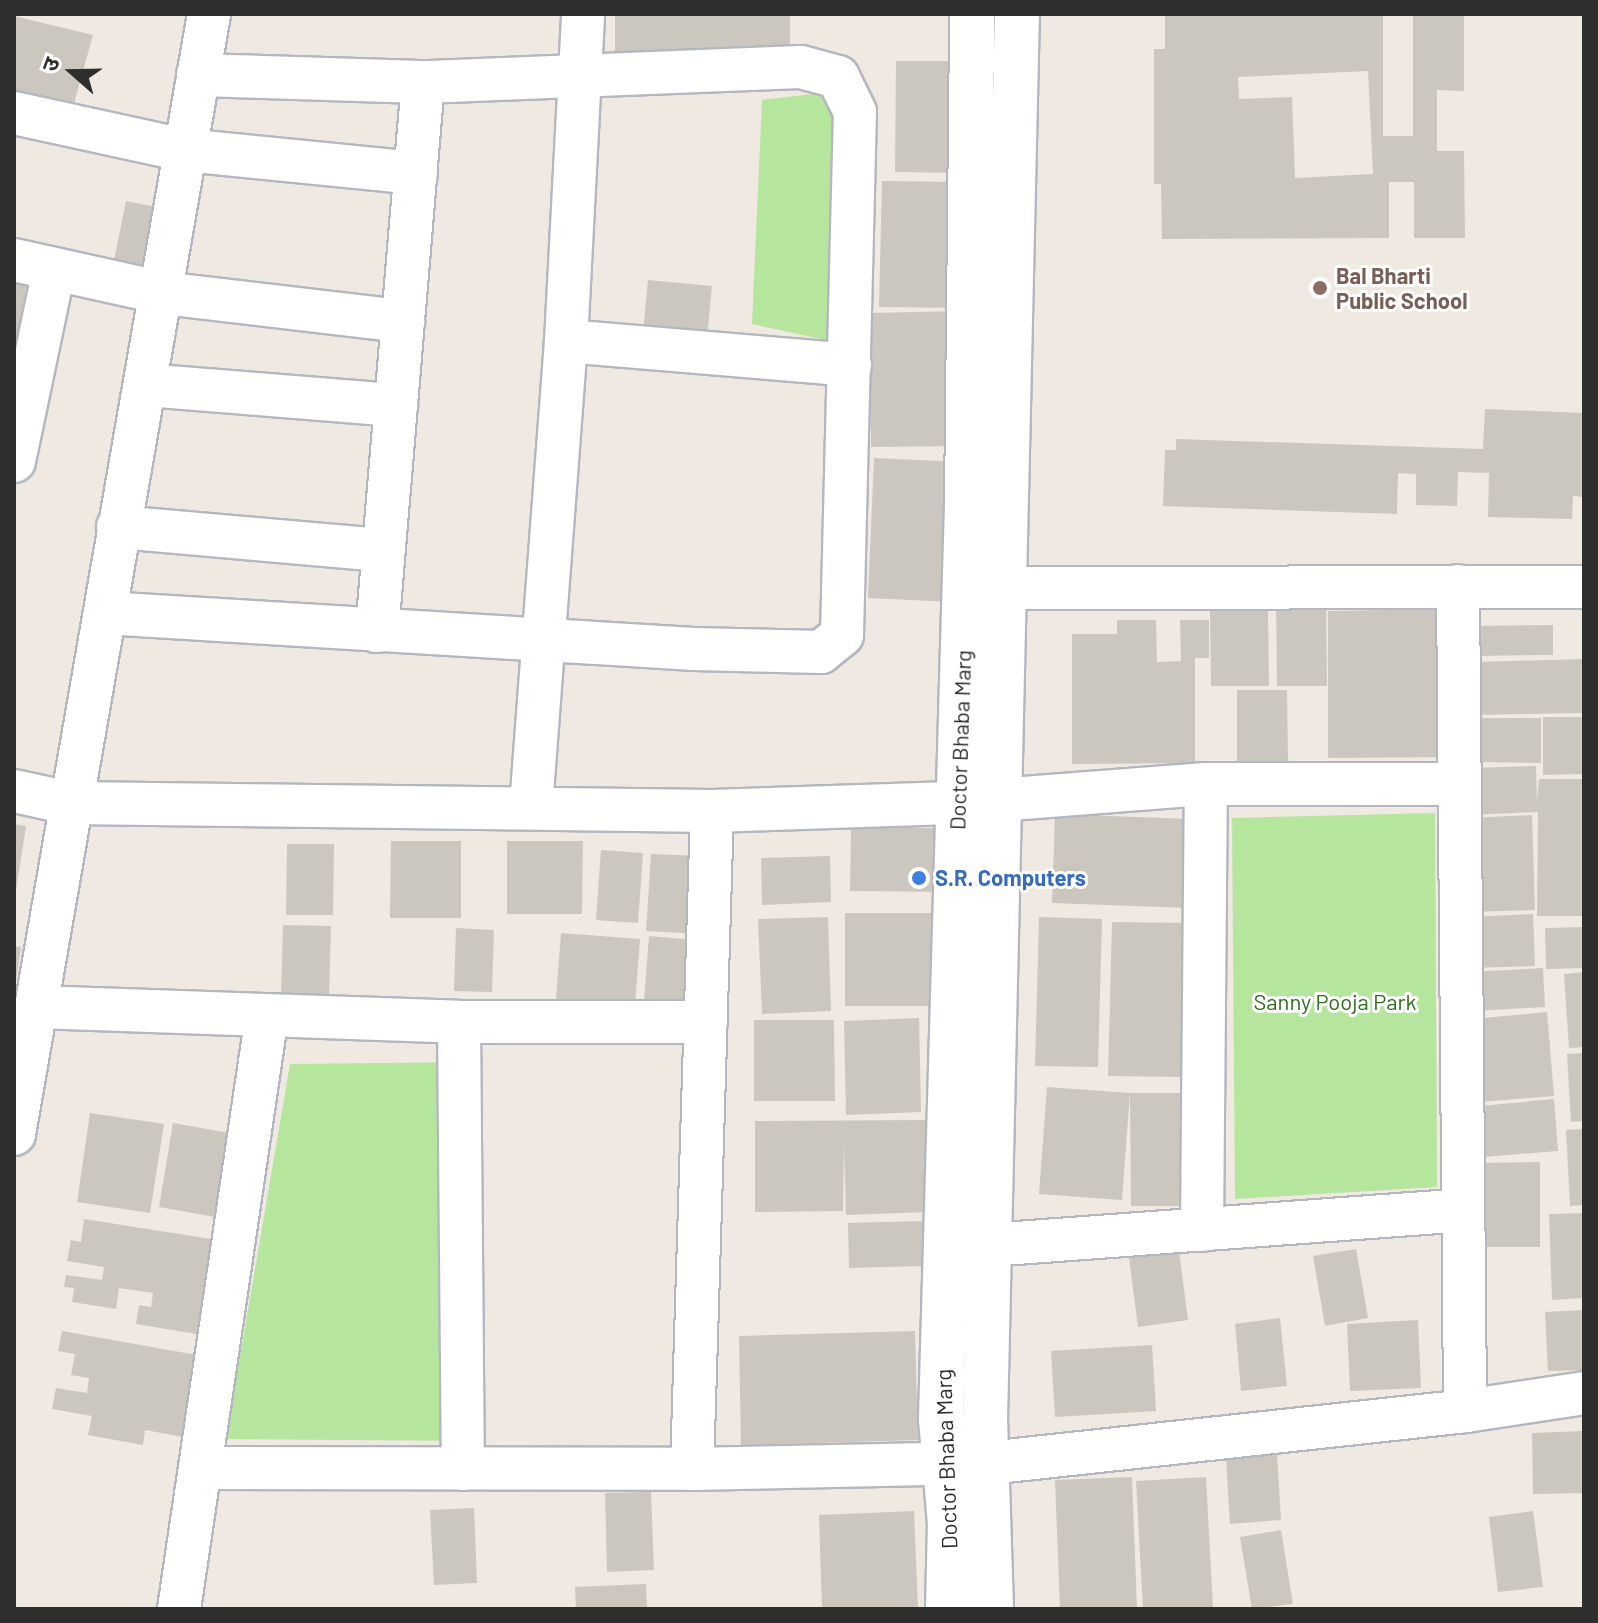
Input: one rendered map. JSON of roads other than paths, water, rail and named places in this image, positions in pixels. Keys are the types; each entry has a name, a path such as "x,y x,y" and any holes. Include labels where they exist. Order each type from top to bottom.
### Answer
{"street":[{"path":"14,1134 20,1056 36,1007 118,527 163,293 184,150 209,14"},
{"path":"531,807 566,341 583,14"},
{"name":"Doctor Bhaba Marg","path":"972,14 958,803 941,1418 967,1463 991,1609"},
{"name":"Doctor Bhaba Marg","path":"948,1609 967,1463 989,1245 1002,799 1017,14"},
{"path":"105,613 377,631 809,653 835,646 845,620 855,112 838,77 800,67 423,82 198,75"},
{"path":"377,631 423,82"},
{"path":"14,113 184,150 416,173"},
{"path":"14,461 34,265 163,293 403,321"},
{"path":"566,341 850,365"},
{"path":"146,385 396,405"},
{"path":"118,527 383,550"},
{"path":"1458,586 1465,1411"},
{"path":"1005,588 1584,587"},
{"path":"14,791 70,803 712,811 958,803 1206,784 1459,784"},
{"path":"1202,1230 1206,784"},
{"path":"692,1469 712,811"},
{"path":"36,1007 459,1022 706,1022"},
{"path":"179,1609 267,1015"},
{"path":"459,1022 463,1469"},
{"path":"989,1245 1463,1210"},
{"path":"201,1468 692,1469 967,1463 1465,1411 1584,1393"}],"place":[{"name":"Bal Bharti Public School","path":"1320,288"},
{"name":"S.R. Computers","path":"919,878"}],"park label":[{"name":"Sanny Pooja Park","path":"1335,1002"}]}
